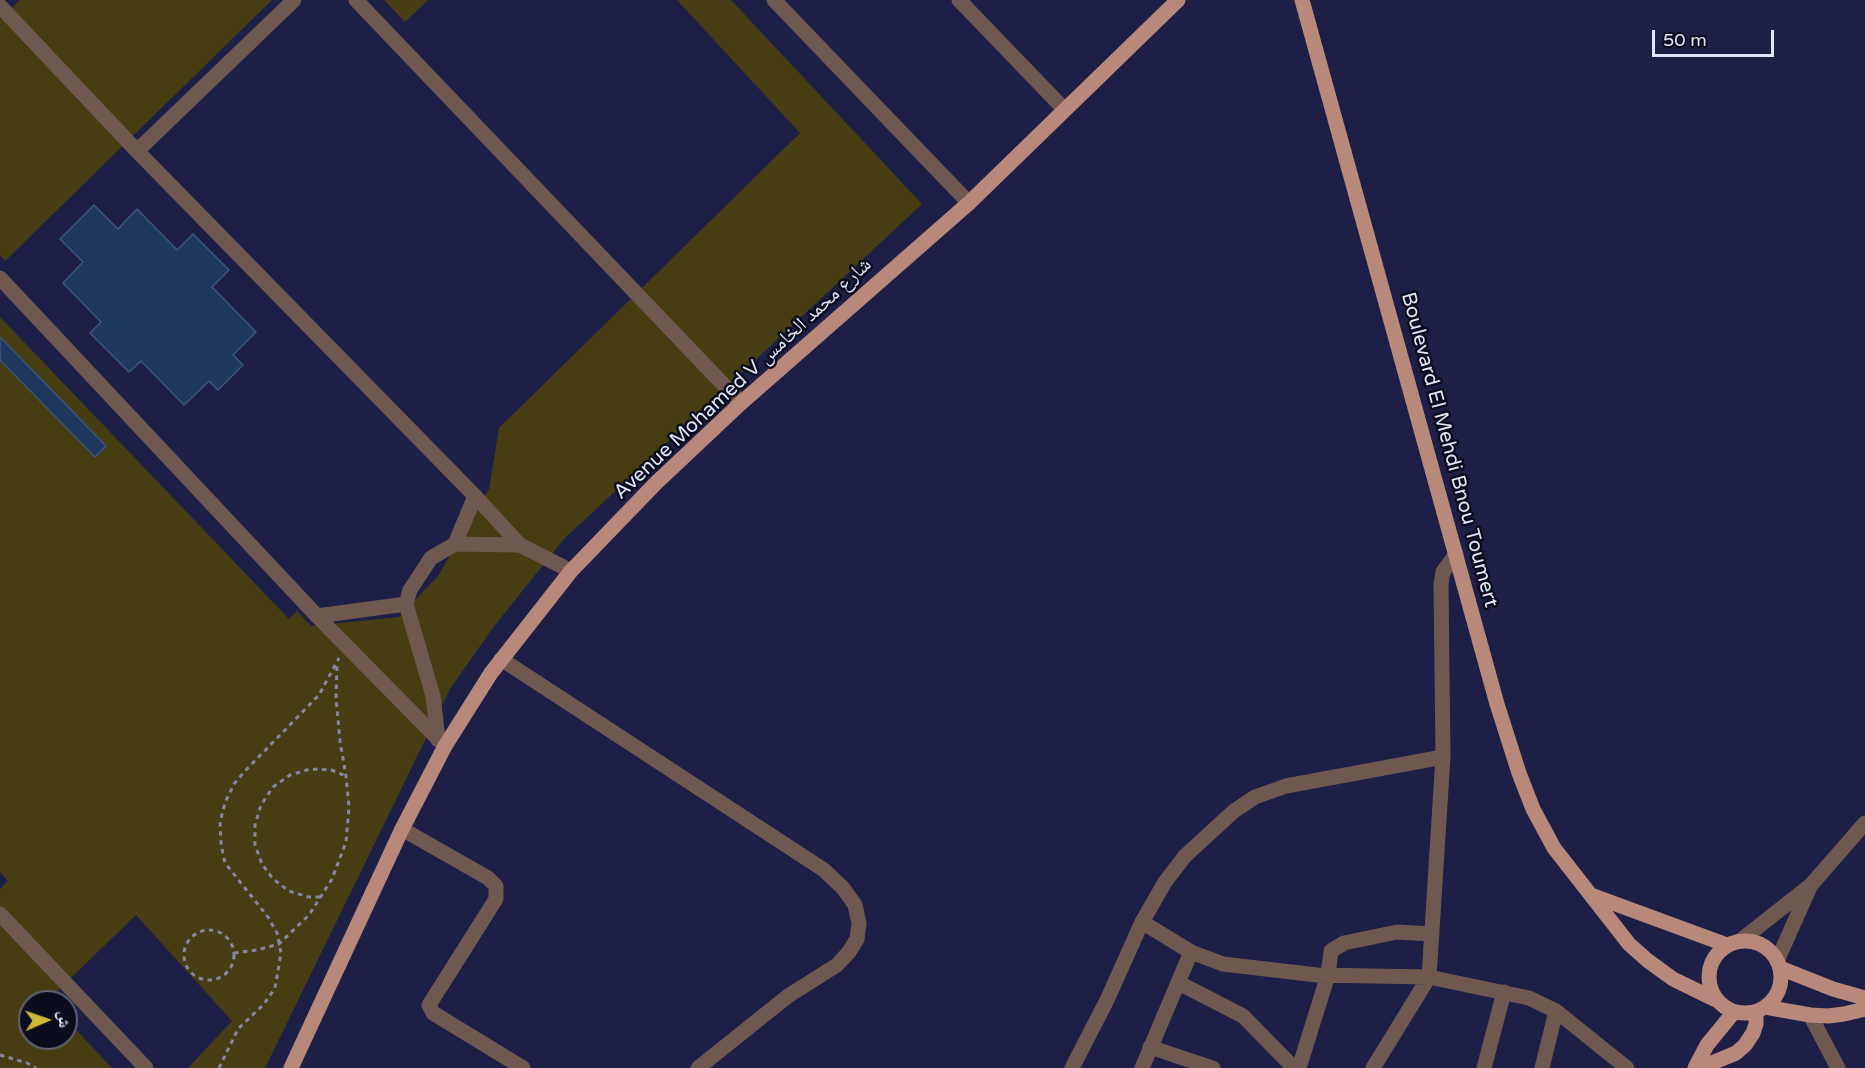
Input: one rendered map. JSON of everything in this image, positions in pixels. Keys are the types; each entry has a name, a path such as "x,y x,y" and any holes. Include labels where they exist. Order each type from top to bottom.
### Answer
{"main road":[{"name":"Avenue Mohamed V شارع محمد الخامس","path":"291,1068 441,743 501,659 571,571 656,483 741,403 969,203 1178,0"},
{"name":"Boulevard El Mehdi Bnou Toumert","path":"1302,0 1497,704 1533,809 1554,848 1629,944 1673,979 1716,1000 1734,1012"},
{"path":"1591,895 1734,943"},
{"path":"1700,1068 1736,1053 1745,1045 1753,1033 1761,1010 1779,990 1781,979 1778,964 1770,952 1751,941 1734,943 1718,952 1710,969 1710,988 1716,1000"},
{"path":"1778,964 1833,989 1865,998"},
{"path":"1695,1068 1707,1045 1734,1012 1745,1014 1761,1010 1810,1015 1844,1014 1865,1009"}],"street":[{"path":"137,151 294,0"},
{"path":"356,0 741,403"},
{"path":"774,0 969,203"},
{"path":"960,0 1064,109"},
{"path":"0,6 137,151 475,496 520,545 571,571"},
{"path":"0,278 317,615 441,743"},
{"path":"455,544 475,496"},
{"path":"441,743 433,696 406,604 410,590 431,558 455,544 520,545"},
{"path":"1373,1068 1429,977 1443,757 1441,584 1443,572 1456,554"},
{"path":"317,615 406,604"},
{"path":"501,659 824,870 843,888 855,905 859,923 856,939 849,952 837,965 788,996 699,1068"},
{"path":"1072,1068 1107,1000 1142,922 1165,882 1185,856 1234,811 1255,797 1286,786 1443,757"},
{"path":"1734,943 1811,885 1865,823"},
{"path":"402,829 488,878 496,886 496,899 429,1005 433,1013 524,1068"},
{"path":"1778,964 1811,885"},
{"path":"0,914 146,1068"},
{"path":"1142,922 1191,952 1223,964 1328,975 1429,977 1529,998 1556,1011 1627,1068"},
{"path":"1299,1068 1328,975 1331,951 1344,943 1397,932 1432,934"},
{"path":"1142,1068 1191,952"},
{"path":"1179,983 1243,1016 1294,1068"},
{"path":"1484,1068 1504,992"},
{"path":"1542,1068 1556,1011"},
{"path":"1810,1015 1838,1068"},
{"path":"1150,1047 1213,1068"}],"path":[{"path":"219,1068 238,1029 264,1004 274,988 281,953 277,933 268,917 225,863 220,822 225,803 234,784 319,695 337,661 348,647"},
{"path":"234,953 279,944 309,915 332,879 346,842 349,807 336,698 337,661"},
{"path":"321,897 308,897 290,891 273,879 262,864 255,845 255,825 261,805 273,787 290,775 310,769 332,770 346,776"},
{"path":"205,930 221,933 227,938 234,953 230,969 217,979 201,979 188,969 184,961 186,945 190,938 205,930"},
{"path":"0,1055 27,1062 36,1068"}],"shaded area":[{"path":"20,0 272,0 5,261 0,255 0,19"},
{"path":"384,0 428,0 405,22"},
{"path":"677,0 731,0 922,204 563,540 492,629 450,689 265,1068 188,1068 232,1021 136,915 58,990 18,990 18,1050 78,1050 78,1032 112,1068 0,1068 0,889 8,881 0,872 0,317 289,619 297,611 311,626 399,617 438,576 489,489 499,428 800,133"}],"building":[{"path":"94,205 118,229 137,209 177,250 193,234 229,270 212,287 256,332 233,355 243,365 218,390 209,381 184,405 141,361 129,372 90,333 101,322 63,283 83,262 60,239"},
{"path":"0,337 106,446 95,457 0,360"}]}
